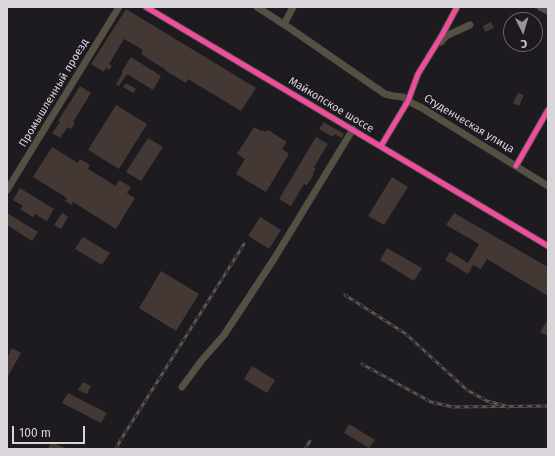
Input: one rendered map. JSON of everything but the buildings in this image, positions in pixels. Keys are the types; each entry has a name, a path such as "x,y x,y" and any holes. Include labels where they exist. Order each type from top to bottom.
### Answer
{"street":[{"name":"Промышленный проезд","path":"7,190 119,7"},
{"name":"Майкопское шоссе","path":"146,7 548,246"},
{"name":"Студенческая улица","path":"257,7 385,94 404,97 408,101 422,108 548,186"},
{"path":"284,24 293,7"},
{"path":"381,146 408,101 418,74 457,7"},
{"path":"540,7 548,11"},
{"path":"431,52 446,36 470,25"},
{"path":"516,166 548,110"},
{"path":"182,387 202,360 224,335 274,259 353,129"}],"railway":[{"path":"116,449 244,244"},
{"path":"345,295 406,334 467,390 487,401 509,407"},
{"path":"362,364 431,402 453,407 548,406"},
{"path":"305,449 310,441"}],"cycle path":[{"path":"146,7 548,246"},
{"path":"381,146 408,101 418,74 457,7"},
{"path":"516,166 548,110"}]}
